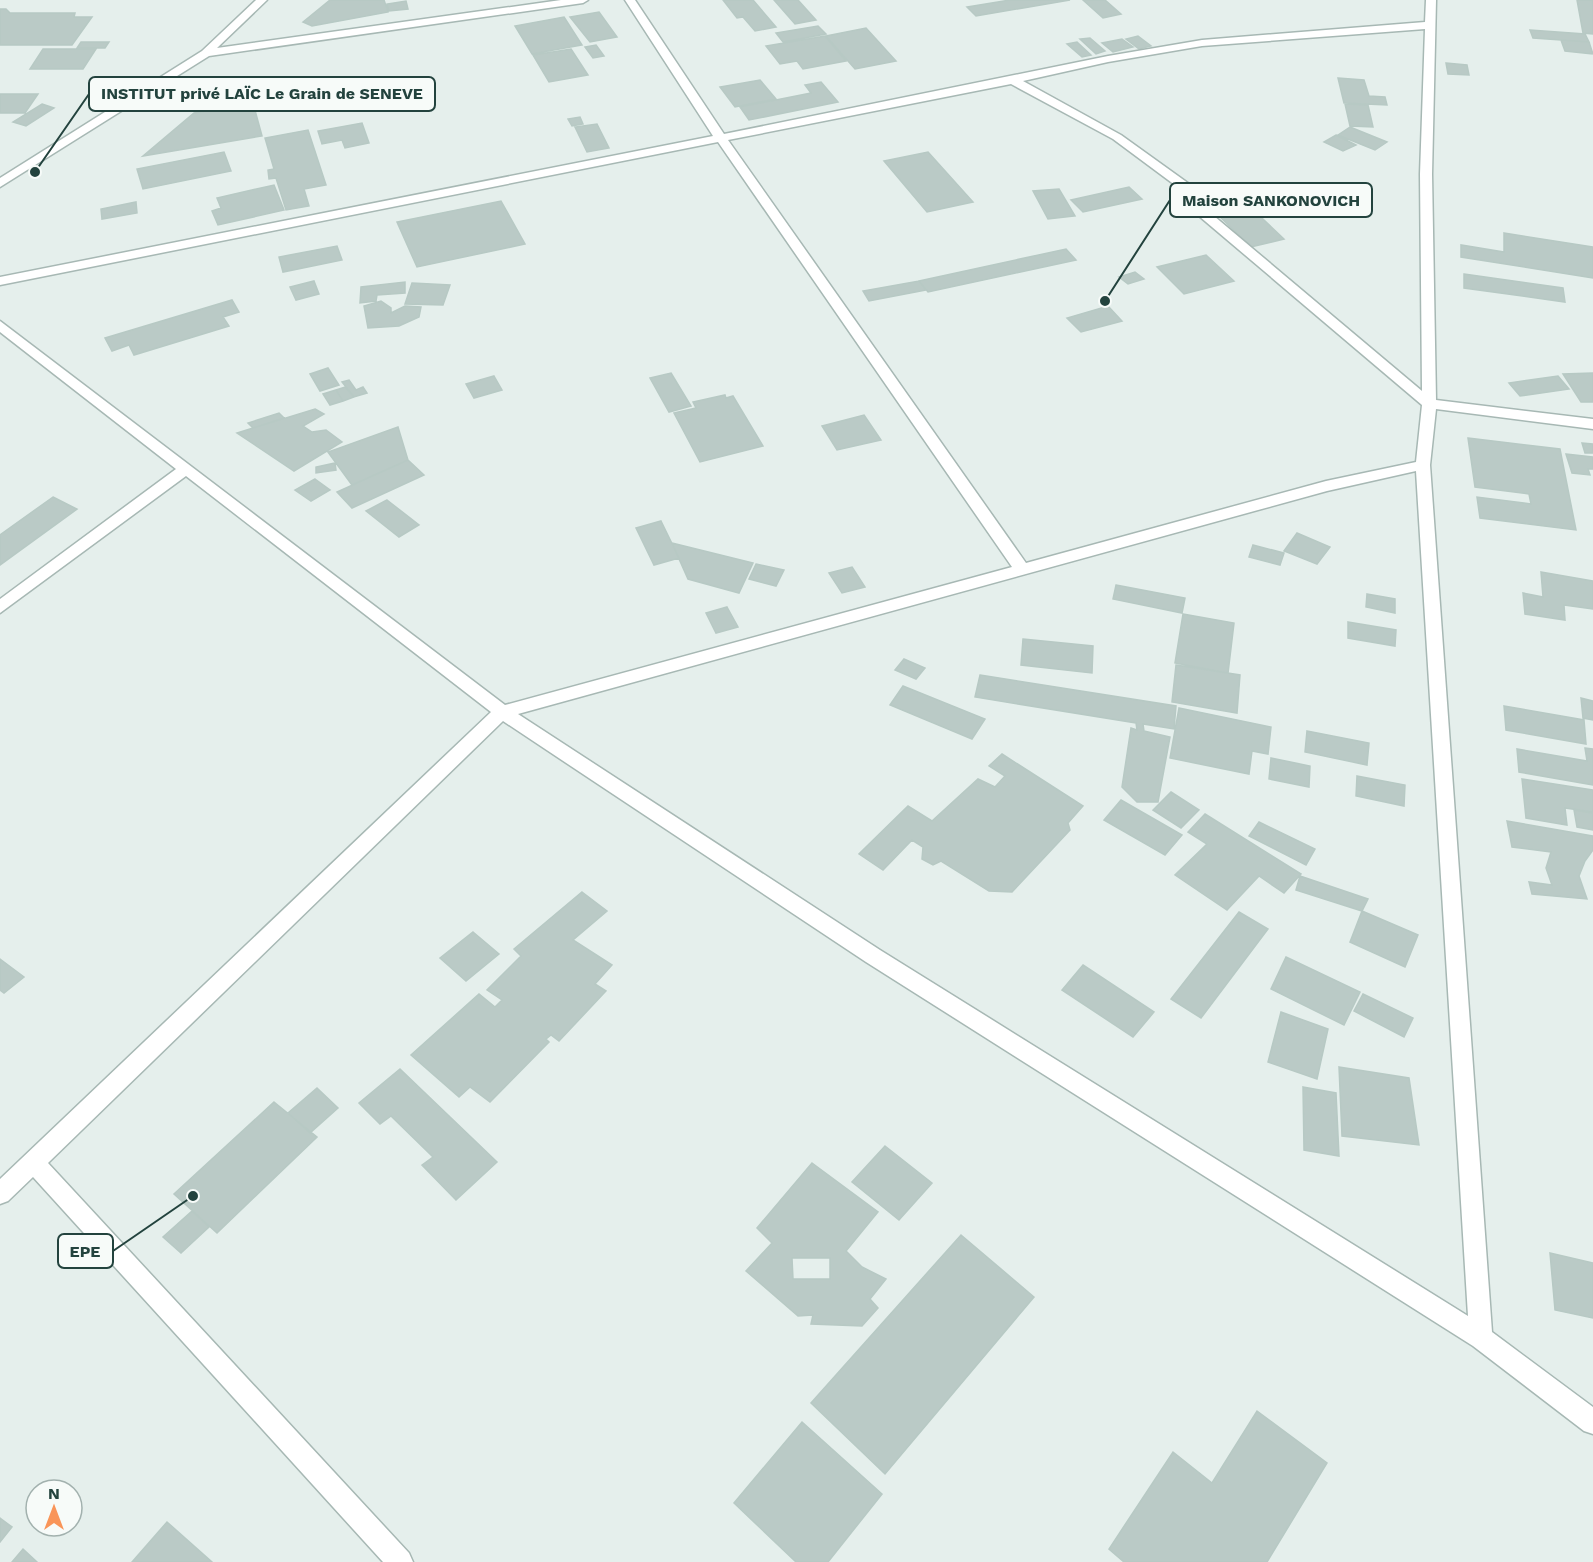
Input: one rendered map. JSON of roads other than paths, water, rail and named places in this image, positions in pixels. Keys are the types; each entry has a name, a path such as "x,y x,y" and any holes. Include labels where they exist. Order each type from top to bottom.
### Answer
{"street":[{"path":"0,183 206,53 262,0"},
{"path":"206,53 583,0"},
{"path":"630,0 720,137 1023,570"},
{"path":"1431,0 1426,174 1429,404 1423,465 1481,1338"},
{"path":"0,281 1013,80 1108,59 1202,43 1429,25"},
{"path":"1013,80 1117,137 1188,189 1203,213 1429,404 1593,424"},
{"path":"0,325 502,712 873,956 1481,1338 1593,1422"},
{"path":"0,1194 502,712 1326,486 1423,465"},
{"path":"0,607 187,468"},
{"path":"33,1162 400,1562"}],"place":[{"name":"INSTITUT privé LAÏC Le Grain de SENEVE","path":"35,172"},
{"name":"Maison SANKONOVICH","path":"1105,301"},
{"name":"EPE","path":"193,1196"}]}
